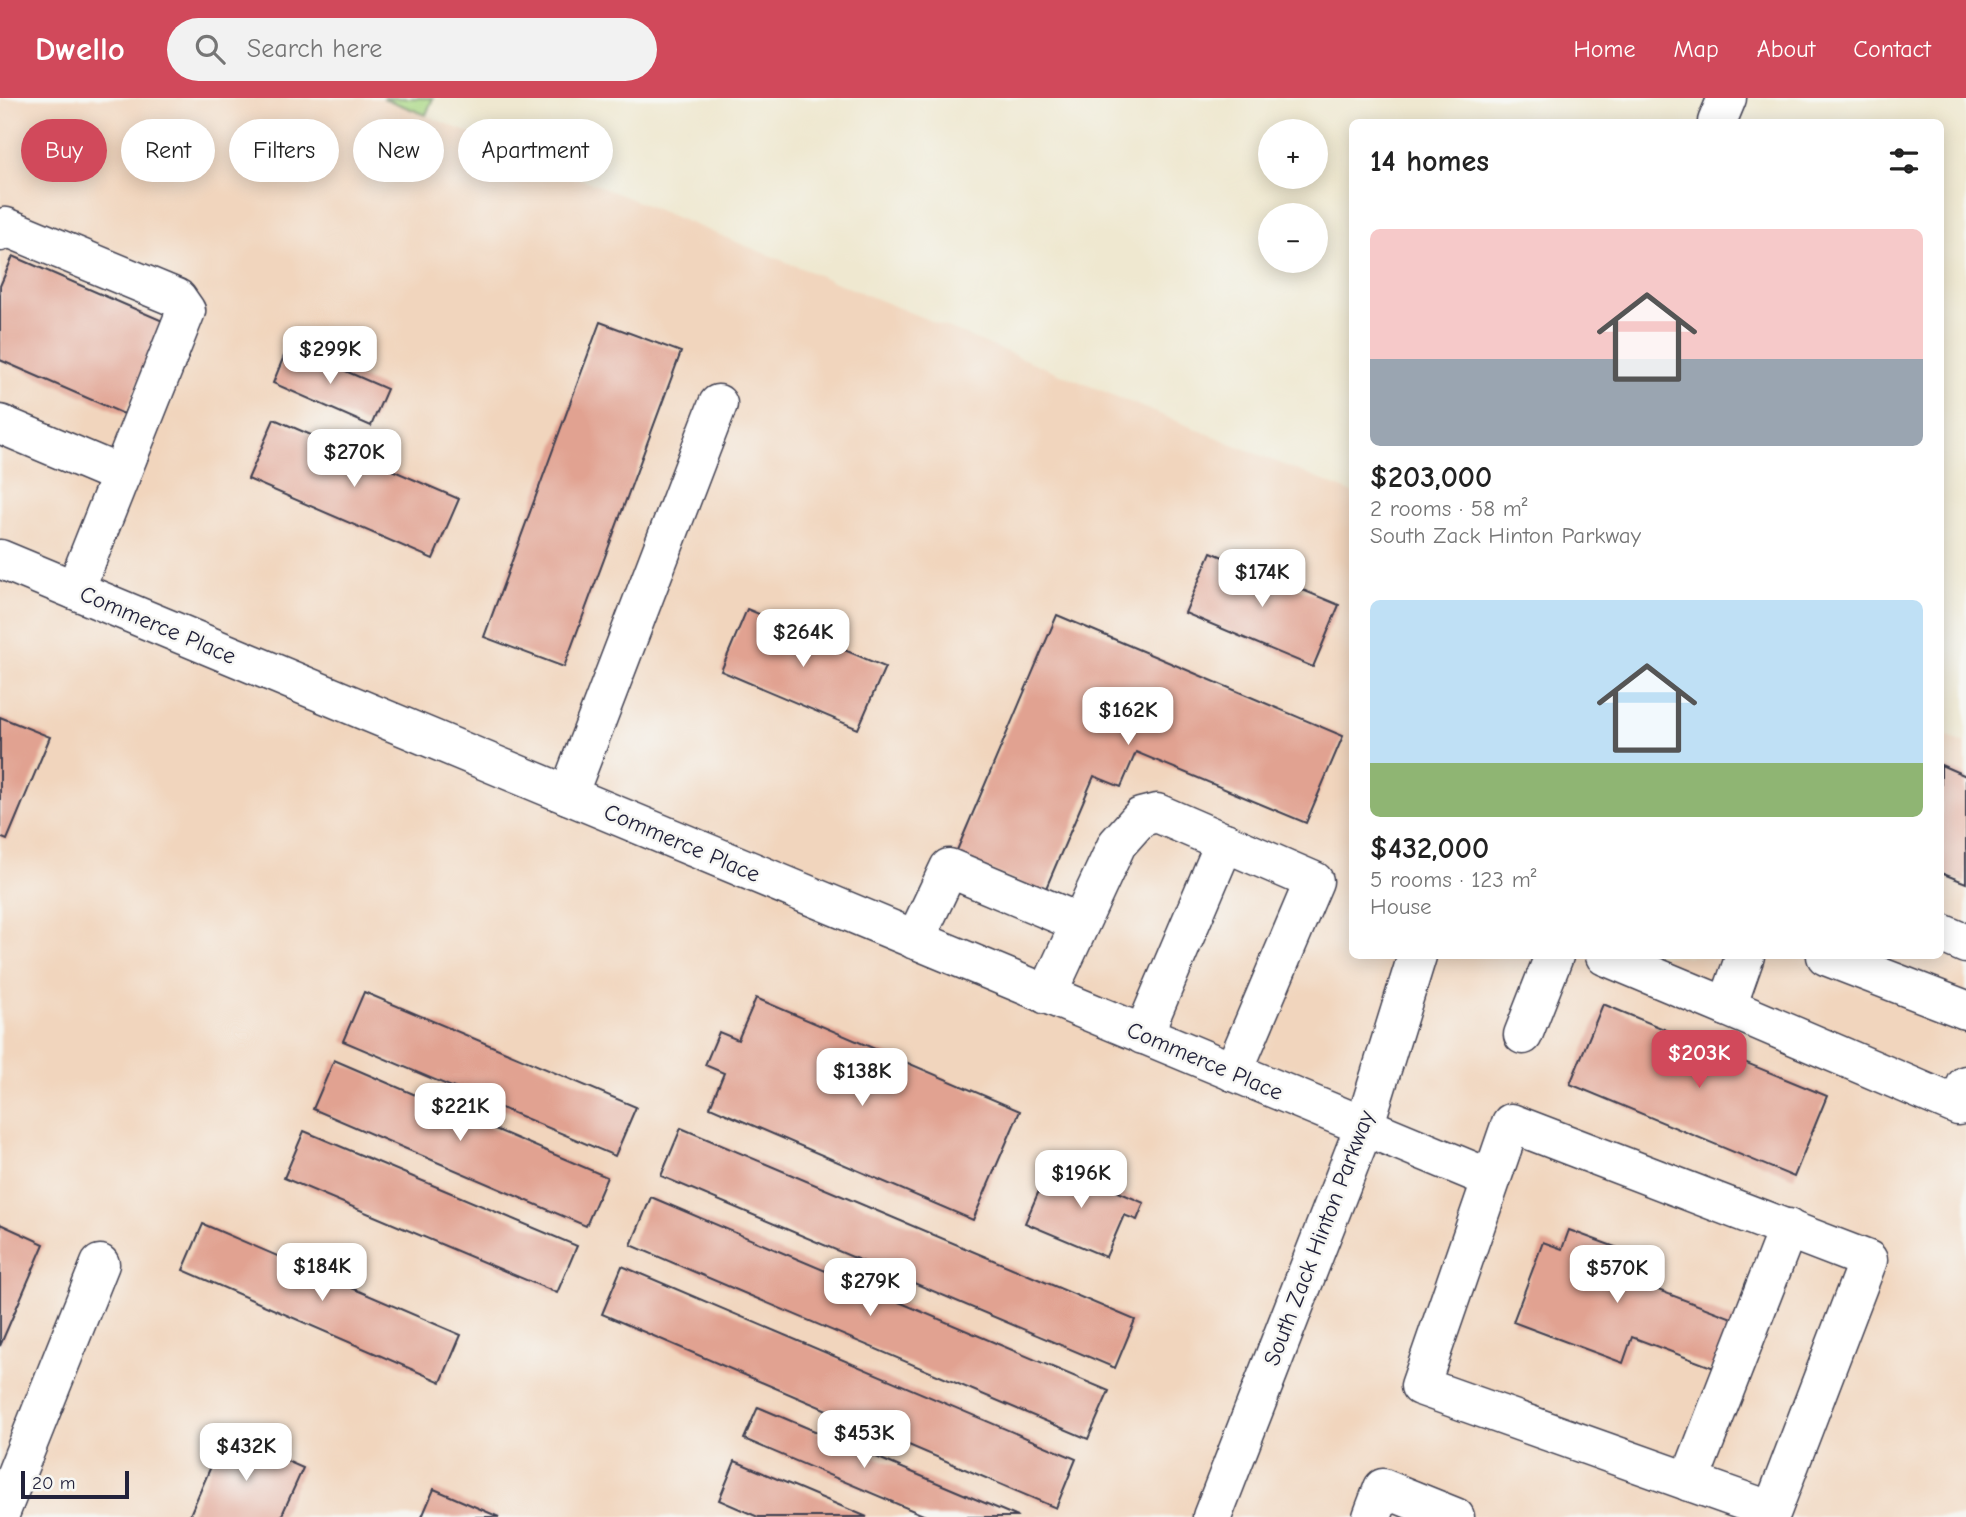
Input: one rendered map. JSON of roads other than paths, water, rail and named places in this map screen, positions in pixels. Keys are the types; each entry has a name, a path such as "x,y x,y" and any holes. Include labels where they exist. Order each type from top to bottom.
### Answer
{"street":[{"path":"1718,119 1727,98"},
{"path":"0,232 6,227 177,298 186,311 75,590"},
{"path":"568,795 718,404"},
{"path":"0,424 121,475"},
{"name":"Commerce Place","path":"0,559 1489,1178"},
{"path":"1047,995 1117,844 1141,817 1157,813 1314,881 1233,1072"},
{"path":"1143,1035 1225,842"},
{"path":"915,940 949,868 1080,923"},
{"path":"1944,934 1966,944"},
{"name":"South Zack Hinton Parkway","path":"1212,1517 1364,1126 1416,959"},
{"path":"1523,1035 1553,959"},
{"path":"1612,959 1958,1106 1966,1085"},
{"path":"1727,1007 1744,959"},
{"path":"1834,959 1966,1010"},
{"path":"1511,1123 1788,1228 1868,1259 1771,1514 1689,1482 1420,1387 1489,1178 1511,1123"},
{"path":"1689,1482 1788,1228"},
{"path":"0,1514 100,1264"},
{"path":"1372,1517 1383,1488 1455,1517"}]}
